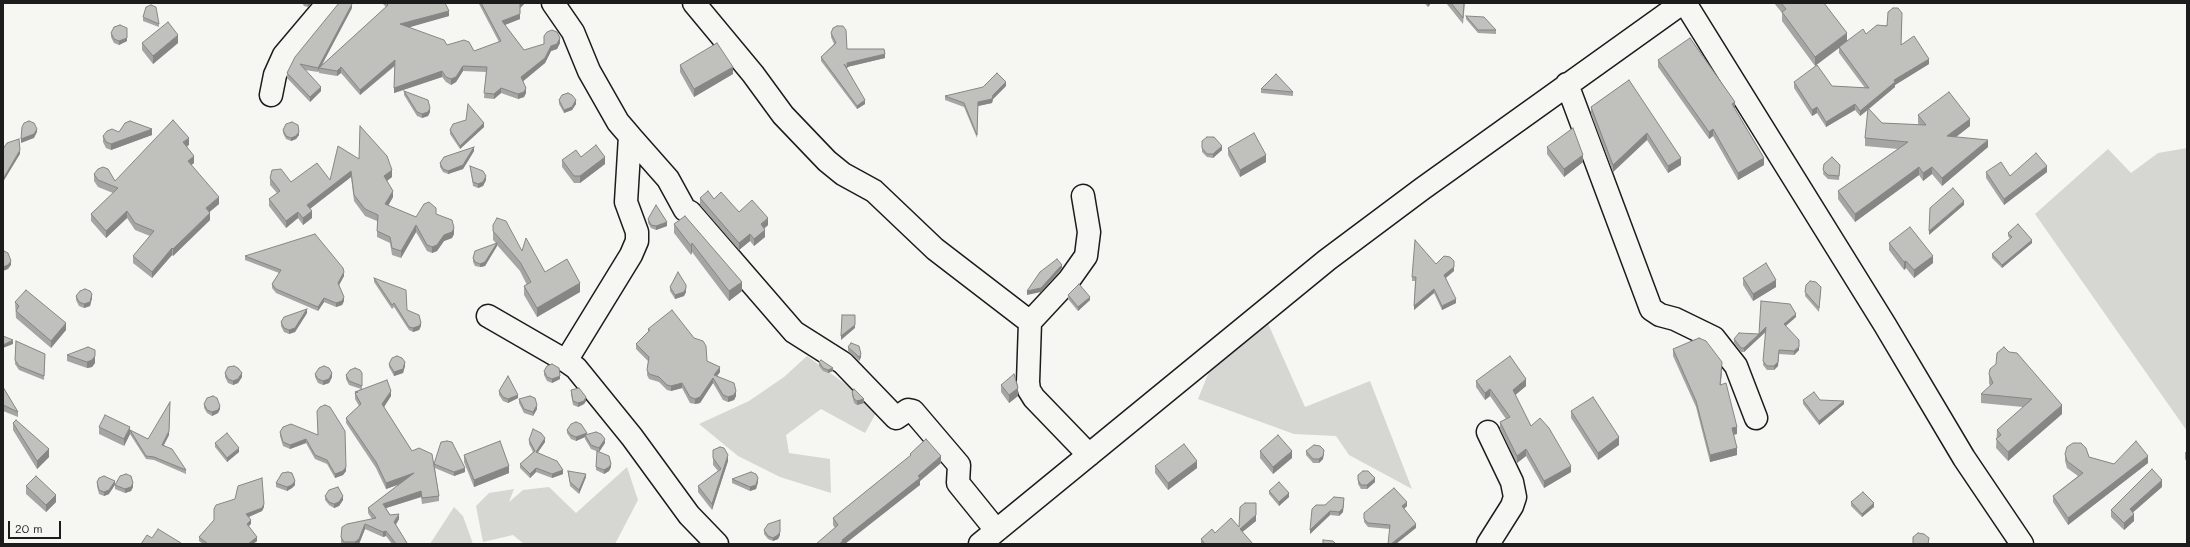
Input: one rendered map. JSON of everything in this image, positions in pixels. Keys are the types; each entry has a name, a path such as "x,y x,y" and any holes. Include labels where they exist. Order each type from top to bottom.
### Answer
{"street":[{"path":"271,95 275,75 284,55 328,3"},
{"path":"553,3 573,32 589,71 618,122 668,179 685,210 690,212 794,332 843,363 896,418 908,410 913,411 958,465 958,484 996,530"},
{"path":"694,3 754,74 783,115 826,162 843,174 874,191 935,249 1030,322"},
{"path":"1685,3 1885,325 1964,458 2022,544"},
{"path":"980,544 1327,260 1567,84 1668,7"},
{"path":"1567,84 1651,309 1660,315 1675,319 1714,338 1736,366 1756,418"},
{"path":"566,361 631,255 637,241 634,221 626,202 630,136"},
{"path":"1083,196 1089,232 1086,256 1070,280 1030,322 1028,382 1029,390 1089,455"},
{"path":"488,316 576,368 632,437 689,515 717,544"},
{"path":"1488,432 1512,482 1515,498 1512,506 1488,544"}],"shaded area":[{"path":"2187,148 2187,431 2035,214 2108,149 2131,173 2158,153"},
{"path":"1266,319 1305,407 1370,381 1412,489 1349,455 1336,436 1294,434 1198,399 1213,362"},
{"path":"807,356 848,386 876,413 865,433 821,409 786,435 789,453 830,459 831,493 780,477 738,456 699,424 749,401 784,377"},
{"path":"627,467 638,500 615,544 524,544 513,535 483,542 476,506 489,493 514,489 509,502 523,490 549,487 576,513"},
{"path":"454,507 463,516 473,544 430,544"}],"building":[{"path":"339,3 352,4 318,68 300,64 321,87 310,97 287,73 295,57"},
{"path":"386,3 445,3 449,11 400,24 444,40 447,45 464,40 469,42 474,51 501,41 481,3 520,3 520,14 502,21 524,50 544,44 544,36 547,32 552,30 557,32 560,38 557,44 551,46 545,58 521,77 526,88 524,92 518,94 501,88 494,94 484,93 487,67 463,66 456,77 451,79 446,77 442,71 394,88 395,60 360,90 341,67 337,71 319,68 388,5"},
{"path":"1451,3 1464,3 1463,18"},
{"path":"1781,3 1824,3 1847,33 1815,57 1782,12 1786,9"},
{"path":"151,5 156,7 159,24 143,17 146,7"},
{"path":"1893,8 1898,8 1902,13 1901,45 1914,36 1929,59 1894,80 1895,82 1860,111 1855,104 1826,122 1817,107 1812,110 1794,82 1817,65 1832,86 1869,88 1839,47 1863,29 1866,34 1877,25 1887,26 1888,12"},
{"path":"1466,16 1484,17 1496,30 1478,30"},
{"path":"168,22 178,35 153,56 142,43"},
{"path":"120,25 127,28 127,38 119,41 114,39 111,33 114,27"},
{"path":"843,26 846,30 847,49 884,49 885,54 847,63 847,68 844,64 865,100 857,106 821,57 836,43 831,33 833,28"},
{"path":"1690,38 1735,102 1732,104 1764,158 1738,173 1713,129 1709,132 1658,60"},
{"path":"717,43 733,67 694,89 680,65"},
{"path":"997,73 1006,82 993,95 992,99 978,102 977,135 964,103 945,96 983,87"},
{"path":"1276,74 1293,92 1261,89"},
{"path":"1629,80 1681,158 1668,166 1647,133 1613,165 1591,107"},
{"path":"404,91 428,100 430,108 428,112 422,114 417,112"},
{"path":"1949,92 1970,119 1947,136 1988,140 1942,178 1932,167 1923,173 1919,167 1855,214 1838,191 1908,142 1865,138 1868,108 1882,123 1926,125 1918,115"},
{"path":"568,93 576,100 572,107 564,110 559,100 562,95"},
{"path":"468,104 484,123 460,146 450,130 453,124 466,120"},
{"path":"173,120 189,138 183,142 194,156 188,161 219,197 206,208 210,213 173,249 172,248 152,272 133,256 154,231 135,223 127,211 106,231 91,214 118,188 98,180 94,174 98,169 103,167 108,169 115,181"},
{"path":"29,121 34,123 37,129 34,134 21,139 22,127 24,123"},
{"path":"130,121 152,129 111,144 106,142 103,136 107,131 112,129 119,132 125,123"},
{"path":"292,122 298,125 299,132 296,136 291,138 286,136 283,130 286,124"},
{"path":"360,126 387,156 392,170 384,176 393,191 385,204 416,217 424,204 429,202 436,208 436,214 452,220 454,228 452,232 444,235 437,245 432,247 427,245 416,225 401,251 392,248 390,237 377,231 378,215 365,209 354,195 351,171 307,205 312,211 303,218 298,212 286,221 269,199 280,191 270,178 272,170 281,169 291,182 317,163 330,180 338,146 359,159"},
{"path":"1573,128 1583,155 1564,169 1547,147"},
{"path":"1254,133 1266,155 1240,170 1228,148"},
{"path":"1207,137 1214,137 1222,146 1213,154 1207,154 1202,148 1202,141"},
{"path":"19,139 20,150 3,179 3,149 7,143"},
{"path":"596,145 605,157 580,176 574,176 562,160 576,150 581,157"},
{"path":"474,147 463,165 448,171 443,169 440,163 444,157"},
{"path":"2036,153 2047,166 2004,199 1986,172 2001,162 2010,176"},
{"path":"1832,157 1840,165 1839,176 1828,175 1823,170 1824,164"},
{"path":"470,166 483,171 486,176 483,182 478,184 473,182"},
{"path":"1953,188 1964,201 1929,231 1930,208"},
{"path":"708,191 714,199 721,192 739,212 752,200 768,218 761,224 765,230 754,239 750,234 739,243 700,198"},
{"path":"656,205 667,222 656,226 651,225 648,219"},
{"path":"685,216 742,282 729,291 692,243 691,246 674,224"},
{"path":"497,218 506,221 522,251 526,238 545,272 567,259 580,283 537,308 524,286 531,282 520,262 493,231 493,225"},
{"path":"2018,224 2032,240 2002,265 1992,254 2012,237 2008,233"},
{"path":"1910,227 1933,256 1914,270 1906,261 1904,262 1889,243"},
{"path":"315,234 343,268 344,272 338,283 344,297 342,301 336,303 324,298 318,307 276,289 272,284 281,270 245,256"},
{"path":"1415,240 1436,264 1444,256 1450,257 1454,261 1454,267 1444,275 1456,299 1442,306 1434,289 1414,306 1416,277 1412,277"},
{"path":"497,243 485,262 480,264 475,262 473,258 475,251"},
{"path":"3,252 8,253 11,261 8,265 3,267"},
{"path":"1057,259 1062,265 1041,288 1027,291 1040,272"},
{"path":"1766,263 1776,280 1753,294 1743,278"},
{"path":"678,272 686,285 686,288 684,292 675,295 670,287"},
{"path":"374,278 406,290 407,310 419,315 421,323 419,326 413,328 409,327 394,303 392,305"},
{"path":"1810,281 1816,282 1821,287 1819,308 1805,292 1806,285"},
{"path":"1079,284 1090,297 1078,307 1068,295"},
{"path":"85,289 90,291 92,294 90,302 84,304 79,302 76,296 80,291"},
{"path":"26,290 66,323 51,341 16,311 19,306 15,302"},
{"path":"1761,301 1790,304 1796,314 1784,324 1799,340 1799,347 1794,351 1779,350 1778,362 1774,366 1767,366 1763,361 1766,327 1759,334"},
{"path":"307,309 295,328 289,330 284,328 281,322 284,317"},
{"path":"672,310 694,338 703,341 706,346 707,361 720,367 714,375 734,383 736,391 734,395 728,397 723,395 713,378 700,397 695,399 690,397 682,383 671,386 667,385 659,377 649,374 647,370 649,357 636,344 650,330 648,329"},
{"path":"842,315 855,315 855,325 841,336"},
{"path":"1739,333 1759,334 1744,348 1741,348 1734,339"},
{"path":"3,336 13,340 3,345"},
{"path":"1699,338 1706,341 1722,362 1720,385 1726,383 1737,427 1732,428 1737,448 1710,455 1696,401 1673,349"},
{"path":"16,341 45,354 44,376 19,366 15,360"},
{"path":"851,343 859,346 861,354 859,357 848,347"},
{"path":"88,347 95,350 95,356 92,360 87,362 67,355"},
{"path":"2004,347 2009,352 2017,353 2062,405 2008,452 1996,439 2001,435 1997,430 2032,399 1981,394 1993,383 1989,374 1990,369 1996,364 1997,353"},
{"path":"397,356 402,358 405,362 403,369 394,372 389,364 392,358"},
{"path":"1510,356 1526,379 1513,390 1531,426 1540,418 1549,428 1571,466 1544,481 1526,449 1517,456 1500,422 1510,417 1490,389 1485,393 1476,381"},
{"path":"821,360 833,368 828,370 823,368 819,362"},
{"path":"552,364 559,368 560,376 552,379 547,377 544,371 547,366"},
{"path":"234,366 242,373 238,379 233,381 228,379 225,373 228,367"},
{"path":"324,366 329,368 332,373 329,379 323,381 318,379 315,374 319,368"},
{"path":"355,368 360,370 362,373 362,386 349,381 346,375 350,370"},
{"path":"1014,374 1018,388 1009,395 1001,385"},
{"path":"508,376 518,395 508,399 503,397 499,391"},
{"path":"387,380 391,391 382,404 412,451 419,448 432,454 439,496 422,498 421,491 383,504 390,515 399,514 394,522 407,543 406,544 396,544 386,531 383,532 365,524 359,539 355,542 344,542 341,537 342,527 347,524 376,518 368,508 414,473 386,483 376,462 346,418 361,404 355,393 358,392 355,392"},
{"path":"3,387 18,412 3,405"},
{"path":"579,388 586,397 584,401 578,403 573,401 571,390"},
{"path":"854,389 864,399 857,401 854,399 852,392"},
{"path":"1814,392 1820,400 1844,401 1819,421 1803,400"},
{"path":"213,396 217,398 220,406 218,410 212,412 207,410 204,404 207,398"},
{"path":"530,396 535,398 537,405 533,412 524,409 519,399"},
{"path":"1593,397 1619,437 1598,453 1571,411"},
{"path":"170,402 169,431 162,445 172,449 186,470 154,457 146,456 130,430 148,439"},
{"path":"325,405 330,407 345,431 346,467 343,471 335,474 327,460 315,455 306,439 290,445 283,442 280,432 283,427 291,424 318,435 317,411 320,407"},
{"path":"105,415 130,427 124,439 99,427"},
{"path":"16,420 49,449 37,461 13,423"},
{"path":"576,422 581,424 587,433 576,437 571,435 567,430 571,424"},
{"path":"533,429 541,433 545,438 536,452 557,461 563,470 552,474 536,468 530,474 520,464 535,451 529,440"},
{"path":"596,432 601,434 605,439 599,448 591,445 585,435"},
{"path":"227,433 239,448 227,458 215,443"},
{"path":"1278,435 1292,451 1273,467 1260,451"},
{"path":"926,439 941,456 918,476 920,478 842,540 843,541 839,544 816,544 838,525 833,518 911,455 910,454"},
{"path":"500,441 509,466 474,480 464,455"},
{"path":"2136,441 2148,456 2068,518 2053,496 2083,473 2067,461 2065,454 2067,447 2073,443 2081,443 2086,448 2089,457 2114,464"},
{"path":"441,442 452,442 465,468 454,472 434,464"},
{"path":"1184,444 1197,461 1168,483 1155,466"},
{"path":"1314,445 1320,446 1324,450 1323,456 1319,459 1313,459 1306,451"},
{"path":"720,447 724,448 728,455 712,504 698,486 721,469 713,458 713,450"},
{"path":"597,451 609,456 611,464 604,470 596,467"},
{"path":"2152,469 2162,480 2130,509 2134,514 2124,523 2111,510"},
{"path":"568,471 586,474 579,490 570,482"},
{"path":"1363,471 1368,471 1375,478 1367,485 1361,485 1358,480 1358,475"},
{"path":"751,472 756,474 758,478 756,485 750,487 732,479"},
{"path":"282,473 292,473 295,481 292,485 287,487 276,483"},
{"path":"126,474 131,476 133,483 131,487 125,489 115,485 120,476"},
{"path":"36,476 56,495 46,505 26,486"},
{"path":"104,476 115,481 109,490 104,492 99,490 97,482 99,478"},
{"path":"262,478 264,504 262,508 246,514 251,520 247,524 257,537 248,544 208,544 199,537 214,520 214,509 216,505 235,499 238,486"},
{"path":"1279,482 1289,493 1279,502 1269,491"},
{"path":"338,487 343,496 339,502 334,504 329,502 325,496 329,490"},
{"path":"1394,488 1407,502 1402,506 1416,524 1391,544 1388,544 1390,525 1368,523 1364,519 1364,513"},
{"path":"1863,492 1874,503 1862,514 1851,502"},
{"path":"1334,497 1344,498 1343,508 1339,512 1330,511 1310,530 1312,509 1316,505 1325,505"},
{"path":"1245,503 1256,503 1256,515 1240,529 1253,544 1205,544 1201,539 1212,529 1215,533 1231,518 1239,527 1240,507"},
{"path":"780,520 780,532 778,535 773,538 768,536 764,530 768,524"},
{"path":"158,529 181,543 141,544 147,535 152,538"},
{"path":"1918,533 1924,534 1929,538 1928,544 1913,544 1913,537"},
{"path":"1323,540 1333,541 1336,544 1323,544"}]}
